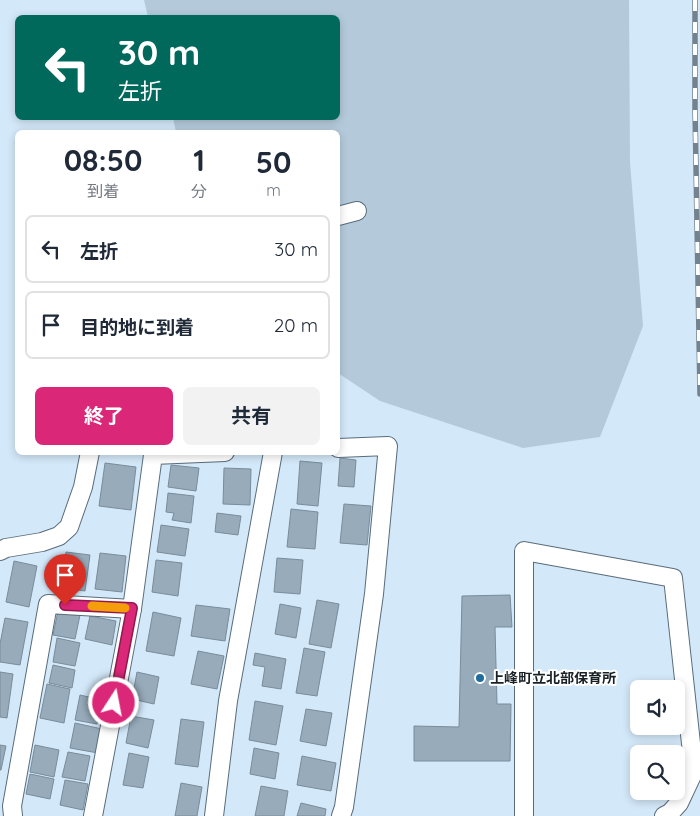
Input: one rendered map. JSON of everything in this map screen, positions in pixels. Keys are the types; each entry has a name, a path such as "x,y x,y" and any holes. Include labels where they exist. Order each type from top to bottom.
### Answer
{"street":[{"path":"340,215 357,211"},
{"path":"340,448 388,446 374,594 342,816"},
{"path":"0,551 60,536 69,527 83,487 89,455"},
{"path":"93,816 132,608 153,455"},
{"path":"214,816 228,701 271,455"},
{"path":"524,816 524,551 673,578 694,771 679,803 670,813 664,816"},
{"path":"13,816 12,806 48,604 132,608"}],"shaded area":[{"path":"144,0 629,0 630,162 643,326 600,437 523,448 380,401 340,374 340,130 176,130 173,120 340,120 340,15 148,15"}],"building":[{"path":"340,458 356,460 354,487 338,486"},
{"path":"300,461 322,463 318,506 297,504"},
{"path":"105,463 136,467 131,510 99,506"},
{"path":"171,465 199,468 196,491 168,487"},
{"path":"224,468 251,469 250,505 223,504"},
{"path":"168,493 194,496 191,523 172,520 174,513 166,512"},
{"path":"344,504 371,506 367,545 340,543"},
{"path":"291,509 318,512 315,549 287,547"},
{"path":"217,513 241,516 238,535 215,532"},
{"path":"161,525 189,529 185,556 157,552"},
{"path":"66,552 90,555 85,591 71,589 73,576 64,575"},
{"path":"100,553 126,556 122,592 95,589"},
{"path":"277,558 303,560 300,594 274,592"},
{"path":"156,560 182,563 178,596 152,592"},
{"path":"14,561 37,566 29,607 6,602"},
{"path":"510,595 512,627 495,627 497,704 511,704 510,761 414,761 414,726 459,727 462,596"},
{"path":"317,600 339,604 331,648 309,644"},
{"path":"280,604 301,608 296,638 275,634"},
{"path":"196,605 230,609 225,641 191,636"},
{"path":"58,611 80,615 75,639 53,635"},
{"path":"153,612 181,618 174,656 146,651"},
{"path":"90,616 116,621 112,645 85,639"},
{"path":"5,618 28,622 20,665 0,662 0,644"},
{"path":"57,638 80,643 75,666 53,662"},
{"path":"304,648 325,652 317,696 296,693"},
{"path":"198,651 224,656 217,689 191,684"},
{"path":"255,653 286,659 281,689 262,686 265,667 253,665"},
{"path":"53,665 75,670 72,688 49,683"},
{"path":"0,672 13,674 7,718 0,717"},
{"path":"137,672 159,677 154,704 132,699"},
{"path":"47,684 70,689 64,723 40,718"},
{"path":"80,695 102,700 97,724 75,720"},
{"path":"255,701 283,706 276,745 249,740"},
{"path":"306,709 332,713 326,746 300,741"},
{"path":"131,716 154,720 148,748 126,743"},
{"path":"181,719 204,722 198,767 175,764"},
{"path":"75,723 102,729 98,753 70,748"},
{"path":"0,745 6,746 1,770 0,770"},
{"path":"35,745 59,750 54,777 30,772"},
{"path":"254,748 279,753 275,779 250,774"},
{"path":"68,752 90,756 85,781 62,777"},
{"path":"129,753 149,757 143,788 123,785"},
{"path":"302,756 336,763 331,791 297,785"},
{"path":"30,774 54,779 50,799 26,794"},
{"path":"65,780 88,784 83,810 60,805"},
{"path":"181,783 202,787 197,816 175,816"},
{"path":"261,786 288,791 284,816 255,816"},
{"path":"301,803 326,809 325,816 297,816"}],"railway":[{"path":"695,0 700,394"}],"slow traffic":[{"path":"92,606 125,608"}],"place":[{"name":"上峰町立北部保育所","path":"480,678"}],"route":[{"path":"65,605 132,608 114,703"}]}
